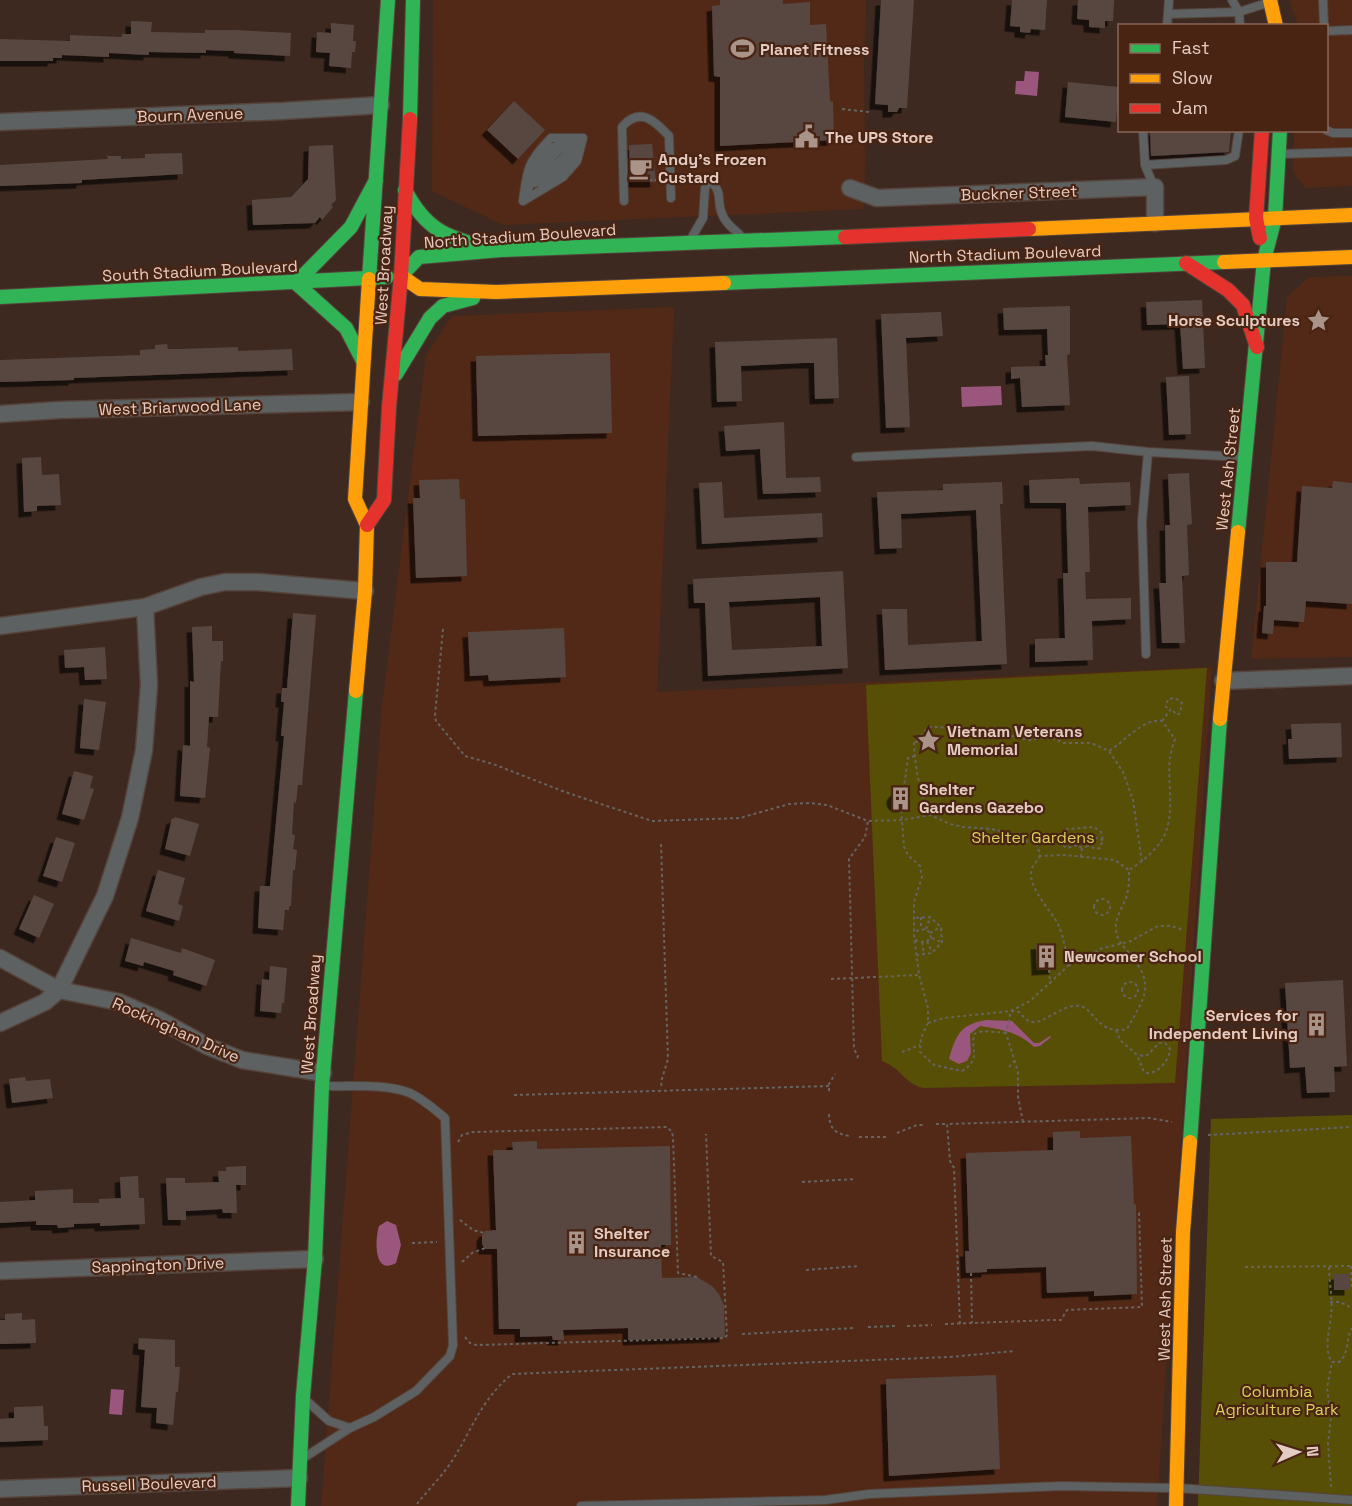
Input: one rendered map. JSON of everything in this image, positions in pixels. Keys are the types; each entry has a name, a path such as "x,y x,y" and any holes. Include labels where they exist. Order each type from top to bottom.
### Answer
{"main road":[{"name":"West Broadway","path":"298,1506 303,1396 315,1259 328,1005 365,591 366,525 355,499 388,0"},
{"name":"West Broadway","path":"366,525 384,501 405,190 413,0"},
{"path":"1270,1 1276,24"},
{"name":"West Ash Street","path":"1262,132 1256,218 1264,260"},
{"name":"West Ash Street","path":"1176,1506 1183,1232 1223,681 1264,260 1275,218 1280,132"},
{"path":"363,362 346,328 296,283 351,227 376,180"},
{"path":"405,190 417,213 432,226 471,244 501,250"},
{"name":"North Stadium Boulevard","path":"1352,215 501,250 419,257 400,276 420,289 496,292 1352,257"},
{"path":"1186,263 1228,290 1243,305 1257,347"},
{"name":"South Stadium Boulevard","path":"0,297 400,276"},
{"path":"392,383 425,325 443,306 496,292"}],"street":[{"name":"Bourn Avenue","path":"0,122 381,105"},
{"name":"Buckner Street","path":"850,188 877,198 1155,187"},
{"path":"1155,187 1155,223"},
{"name":"West Briarwood Lane","path":"0,414 59,410 361,402"},
{"path":"0,626 145,607 201,587 225,582 258,582 365,591"},
{"path":"0,1023 45,1002 59,990 105,896 130,818 144,750 148,685 145,607"},
{"path":"1223,681 1352,676"},
{"name":"Rockingham Drive","path":"0,958 59,990 119,1002 160,1020 207,1046 242,1060 323,1080"},
{"name":"Sappington Drive","path":"0,1271 315,1259"},
{"name":"Russell Boulevard","path":"0,1490 298,1479"}],"lane":[{"path":"1167,24 1169,0"},
{"path":"1232,0 1239,12 1240,24"},
{"path":"1323,0 1324,24"},
{"path":"1168,14 1239,12 1270,1"},
{"path":"1328,31 1352,30"},
{"path":"624,201 622,127 629,120 638,117 651,119 669,136 671,198"},
{"path":"1328,131 1333,134 1352,133"},
{"path":"1143,132 1145,165 1155,187"},
{"path":"1145,165 1172,159 1212,157 1226,160 1235,156 1239,132"},
{"path":"523,201 526,171 536,153 552,138 583,138"},
{"path":"523,201 548,162 563,146 583,138"},
{"path":"523,201 572,157 583,138"},
{"path":"1278,154 1352,152"},
{"path":"689,243 703,218 705,188 709,180 718,187 723,217 730,227 747,240"},
{"path":"856,457 1092,446 1148,452 1246,457"},
{"path":"1146,654 1142,522 1148,452"},
{"path":"300,1460 350,1428 374,1417 416,1391 450,1356 453,1345 445,1118 409,1092 323,1080"},
{"path":"303,1396 329,1421 350,1428"},
{"path":"581,1506 825,1503 869,1494 1061,1486 1177,1488 1352,1500"}],"path":[{"path":"842,109 869,112"},
{"path":"643,180 656,180"},
{"path":"443,629 435,708 436,721 459,751 472,759 493,764 565,792 652,821 740,818 789,804 809,803 827,805 867,821 903,820 930,815 963,827 991,829 1000,831 1012,839 1033,841 1037,843 1040,856 1032,869 1033,881 1039,896 1057,922 1063,936 1068,966"},
{"path":"1175,698 1182,704 1180,713 1177,714 1171,709 1166,707 1167,699 1175,698"},
{"path":"1162,721 1171,709"},
{"path":"1109,751 1143,725 1156,720 1162,721 1175,739 1170,758 1166,833 1142,862 1129,870"},
{"path":"930,815 919,785 914,741 928,727 941,727 970,736 1001,734 1030,740 1050,737 1064,743 1091,743 1109,751 1123,772 1133,800 1142,862"},
{"path":"914,741 926,741 930,736 928,727"},
{"path":"915,756 908,758 901,808 904,843 908,855 920,866 922,878 914,902 919,975 927,999 928,1023 921,1038 920,1052 934,1065 962,1071 971,1066 974,1059 975,1034 983,1031 1007,1032"},
{"path":"857,1058 854,1049 849,859 865,837 867,821"},
{"path":"1083,827 1084,834"},
{"path":"1083,827 1097,828 1101,832 1103,840 1100,848 1088,846 1082,848 1077,845 1067,848 1064,846 1067,829 1083,827"},
{"path":"1066,834 1077,839"},
{"path":"1084,834 1103,840"},
{"path":"1077,839 1084,834"},
{"path":"1088,836 1090,841 1088,846"},
{"path":"1077,839 1077,845"},
{"path":"661,844 668,1059 661,1082 662,1091"},
{"path":"1081,857 1082,848"},
{"path":"1040,856 1115,860 1129,870"},
{"path":"928,1023 944,1018 1011,1011 1019,1012 1031,1022 1037,1022 1072,1006 1082,1006 1107,1028 1127,1029 1145,998 1146,989 1139,967 1117,939 1115,926 1129,886 1129,870"},
{"path":"1100,899 1106,900 1110,910 1104,915 1099,915 1093,909 1094,904 1100,899"},
{"path":"921,917 921,929"},
{"path":"916,918 930,917 941,927 942,942 932,953 917,955"},
{"path":"926,929 930,917"},
{"path":"1023,1122 1018,1097 1018,1072 1007,1032 1011,1011 1030,1001 1068,966 1100,948 1138,938 1158,926 1191,930"},
{"path":"930,933 941,927"},
{"path":"915,932 926,929 931,938"},
{"path":"931,938 942,942"},
{"path":"915,940 922,942 931,938"},
{"path":"927,941 932,953"},
{"path":"922,942 924,954"},
{"path":"1049,970 1050,984"},
{"path":"831,979 919,975"},
{"path":"1129,982 1134,983 1138,989 1134,996 1129,998 1124,996 1122,988 1129,982"},
{"path":"1138,989 1151,989"},
{"path":"1116,1030 1120,1040 1137,1056 1144,1072 1153,1073 1168,1059 1170,1049 1163,1043 1157,1044 1146,1056 1137,1056"},
{"path":"902,1052 920,1045"},
{"path":"1010,1067 1015,1062"},
{"path":"829,1091 835,1074"},
{"path":"514,1095 829,1086"},
{"path":"829,1114 834,1131 849,1136"},
{"path":"960,1324 954,1168 950,1161 947,1124 1149,1118 1176,1122"},
{"path":"936,1124 945,1124"},
{"path":"897,1133 917,1125 924,1125"},
{"path":"457,1145 462,1135 473,1132 667,1126 674,1137 678,1273 697,1277"},
{"path":"1208,1135 1352,1127"},
{"path":"463,1332 466,1339 476,1346 725,1338 727,1335 723,1262 711,1256 706,1134"},
{"path":"859,1137 887,1137"},
{"path":"802,1182 856,1179"},
{"path":"945,1324 1061,1320 1067,1310 1142,1307 1139,1213 1136,1212"},
{"path":"459,1220 473,1230 484,1233"},
{"path":"412,1243 449,1241"},
{"path":"461,1264 472,1253 485,1248"},
{"path":"806,1270 859,1266"},
{"path":"1245,1267 1352,1266 1352,1290"},
{"path":"1329,1267 1331,1316 1328,1326 1328,1347 1329,1359 1332,1362 1327,1388 1331,1418 1328,1451 1331,1499"},
{"path":"971,1273 972,1323"},
{"path":"1330,1302 1340,1302 1351,1306"},
{"path":"907,1326 932,1325"},
{"path":"868,1327 895,1326"},
{"path":"742,1334 854,1328"},
{"path":"1332,1362 1339,1362 1345,1357 1348,1336 1352,1328"},
{"path":"417,1504 452,1462 469,1428 495,1389 512,1374 950,1357 1014,1351"}],"shaded area":[{"path":"433,0 866,0 864,209 503,225 432,191"},
{"path":"1289,0 1352,0 1352,186 1306,188 1293,173 1294,132 1328,132 1328,24 1298,24"},
{"path":"1025,71 1039,72 1037,96 1015,94 1016,81 1024,81"},
{"path":"1352,276 1352,657 1251,659 1287,297 1309,277"},
{"name":"Shelter Insurance","path":"674,307 657,692 1212,667 1157,1506 321,1506 382,705 426,355 452,316"},
{"path":"1001,386 1002,405 962,407 961,387"},
{"path":"987,1020 1012,1021 1034,1043 1051,1037 1040,1046 1034,1047 1016,1035 980,1026 970,1034 971,1053 967,1061 959,1064 949,1059 960,1032 971,1024"},
{"path":"387,1221 396,1225 401,1245 396,1263 389,1266 379,1260 377,1254 379,1226"},
{"path":"111,1389 124,1390 122,1415 109,1414"}],"green space":[{"name":"Shelter Gardens","path":"1207,668 1175,1083 923,1088 911,1083 894,1067 882,1061 866,685"},
{"name":"Columbia Agriculture Park","path":"1352,1115 1352,1506 1198,1506 1211,1119"}],"building":[{"path":"720,0 783,0 783,4 810,2 810,25 826,24 834,140 720,146 720,77 714,76 712,6 720,5"},
{"path":"881,0 914,0 907,108 899,108 897,112 888,112 888,105 875,104"},
{"path":"1012,0 1047,0 1045,30 1031,29 1030,33 1020,32 1020,27 1010,26"},
{"path":"1078,0 1114,0 1113,21 1105,21 1105,28 1089,27 1089,20 1077,19"},
{"path":"131,21 152,22 151,32 205,33 205,30 235,30 291,33 290,56 206,50 206,53 149,52 149,55 109,53 109,57 62,55 62,58 53,58 53,61 0,61 0,39 70,41 70,35 122,37 122,34 131,34"},
{"path":"331,23 354,25 353,41 356,41 355,52 352,52 351,68 329,66 330,53 316,52 317,32 331,33"},
{"path":"1068,82 1118,87 1116,122 1065,117"},
{"path":"514,101 545,130 518,159 487,130"},
{"path":"1150,132 1231,132 1229,152 1151,156"},
{"name":"Andy's Frozen Custard","path":"652,144 656,182 630,182 629,145"},
{"path":"333,145 336,200 322,220 320,217 315,223 253,225 252,200 291,197 308,179 309,146"},
{"path":"182,153 183,174 82,180 82,183 0,186 0,165 108,159 107,156 121,156 121,159 145,158 145,154"},
{"path":"1202,300 1205,368 1183,369 1180,324 1147,325 1146,302"},
{"path":"1070,306 1070,354 1067,355 1070,405 1022,407 1020,378 1011,379 1011,367 1046,366 1047,329 1004,330 1003,308"},
{"path":"941,312 943,336 906,338 910,427 886,428 881,314"},
{"path":"837,338 839,398 815,399 814,363 802,363 741,366 742,401 717,402 715,342"},
{"path":"167,344 168,349 238,347 238,351 292,349 293,370 0,382 0,360 140,355 140,350 155,349 155,345"},
{"path":"610,353 612,433 478,436 476,356"},
{"path":"1189,376 1191,434 1169,435 1166,377"},
{"path":"784,422 786,478 820,477 821,492 763,494 760,449 726,451 724,426"},
{"path":"41,457 42,475 59,474 61,505 37,506 37,511 24,512 22,458"},
{"path":"1189,473 1192,524 1187,525 1189,575 1182,576 1185,643 1162,643 1159,583 1166,583 1165,525 1170,525 1168,474"},
{"path":"1079,478 1080,484 1130,482 1131,505 1088,507 1090,572 1085,572 1086,599 1131,598 1131,619 1092,621 1093,660 1035,662 1035,639 1065,638 1063,573 1068,573 1066,503 1030,503 1029,480"},
{"path":"459,479 460,499 465,499 467,576 416,578 413,498 420,498 419,480"},
{"path":"1333,481 1352,483 1352,604 1306,601 1304,622 1274,620 1273,634 1262,633 1264,606 1266,606 1266,562 1297,562 1302,486 1332,488"},
{"path":"722,482 724,518 822,513 823,537 702,544 699,483"},
{"path":"1002,482 1003,504 1000,504 1007,664 885,670 882,609 907,609 908,645 982,641 976,510 901,514 902,548 880,549 877,492 943,490 943,484"},
{"path":"843,571 848,668 708,676 705,603 694,603 693,579","holes":["820,597 822,646 732,650 729,602"]},
{"path":"293,613 316,615 302,785 298,785 296,803 294,802 292,834 295,835 293,849 297,850 295,870 293,870 291,906 289,910 285,910 283,930 258,928 260,886 270,886 284,736 281,736 284,702 281,702 282,688 287,688"},
{"path":"212,626 212,641 223,641 223,661 221,661 218,717 209,717 207,747 210,748 205,798 180,796 183,745 190,746 190,681 194,682 192,627"},
{"path":"564,628 566,677 489,681 488,675 470,676 468,632"},
{"path":"105,647 107,679 85,680 84,667 65,668 64,650"},
{"path":"84,699 106,702 99,750 80,748"},
{"path":"1341,723 1342,757 1289,759 1288,739 1292,739 1291,724"},
{"path":"74,771 93,776 90,788 94,789 84,820 62,814"},
{"name":"Shelter Gardens Gazebo","path":"901,789 907,792 910,798 907,804 901,807 895,804 892,798 895,792"},
{"path":"172,818 199,824 190,856 165,849"},
{"path":"56,837 75,843 62,882 43,876"},
{"path":"158,870 185,878 178,904 183,906 179,921 146,911"},
{"path":"34,895 54,904 39,938 19,929"},
{"path":"131,938 181,953 182,948 215,960 206,986 173,975 174,971 144,962 143,966 125,961"},
{"name":"Newcomer School","path":"1055,943 1055,969 1037,970 1036,944"},
{"path":"270,966 287,968 281,1013 260,1011 262,979 269,980"},
{"name":"Services for Independent Living","path":"1343,980 1347,1066 1334,1067 1335,1092 1307,1093 1305,1067 1290,1068 1285,983"},
{"path":"25,1077 26,1081 50,1079 53,1098 12,1103 9,1079"},
{"path":"1080,1131 1080,1138 1131,1136 1134,1205 1136,1204 1137,1294 1094,1296 1094,1291 1047,1293 1046,1267 987,1269 987,1272 966,1273 965,1251 969,1251 966,1153 1053,1150 1053,1132"},
{"name":"Shelter Insurance","path":"537,1141 537,1149 670,1146 671,1245 661,1245 662,1278 697,1277 712,1286 719,1294 724,1306 725,1337 628,1340 628,1328 563,1330 564,1340 553,1340 552,1336 520,1337 520,1329 499,1329 497,1249 485,1249 482,1244 485,1231 496,1230 493,1150 513,1150 512,1142"},
{"path":"246,1166 246,1185 236,1185 237,1213 223,1213 222,1209 186,1211 186,1220 168,1220 166,1178 185,1178 185,1183 219,1182 218,1171 226,1171 226,1167"},
{"path":"138,1176 139,1198 144,1198 145,1224 100,1226 100,1223 74,1224 74,1227 58,1228 57,1225 36,1225 36,1221 0,1223 0,1202 35,1200 35,1191 73,1189 73,1203 99,1203 99,1199 121,1198 120,1177"},
{"path":"1334,1274 1350,1274 1350,1290 1334,1290"},
{"path":"22,1313 22,1320 35,1319 36,1343 0,1344 0,1320 5,1320 5,1314"},
{"path":"139,1338 175,1340 175,1367 180,1367 173,1425 156,1423 157,1408 141,1407 145,1350 138,1349"},
{"path":"996,1375 1000,1469 889,1476 886,1379"},
{"path":"43,1406 44,1426 48,1426 48,1440 0,1442 0,1419 14,1418 14,1407"}],"traffic: fast":[{"path":"369,279 388,0"},
{"path":"410,119 413,0"},
{"path":"1238,532 1264,260 1275,218 1280,132"},
{"path":"296,283 351,227 376,180"},
{"path":"405,190 420,214 437,229 447,235 485,247"},
{"path":"401,276 419,257 501,250 845,237"},
{"path":"724,283 1224,262"},
{"path":"0,297 387,277"},
{"path":"296,283 346,328 363,361"},
{"path":"396,374 430,318 443,306 473,298"},
{"path":"298,1506 303,1396 315,1259 322,1086 356,691"},
{"path":"1190,1142 1220,719"}],"traffic: slow":[{"path":"1270,0 1276,24"},
{"path":"1029,229 1352,215"},
{"path":"1224,262 1352,257"},
{"path":"401,276 420,289 496,292 724,283"},
{"path":"356,691 365,591 367,525 355,499 369,279"},
{"path":"1220,719 1238,532"},
{"path":"1176,1506 1183,1232 1190,1142"}],"traffic: jam":[{"path":"401,276 410,119"},
{"path":"1260,238 1256,218 1262,132"},
{"path":"845,237 1029,229"},
{"path":"1186,263 1228,290 1243,305 1257,347"},
{"path":"367,525 384,500 389,407 401,276"}],"place":[{"name":"Planet Fitness","path":"742,49"},
{"name":"The UPS Store","path":"807,137"},
{"name":"Andy's Frozen Custard","path":"640,168"},
{"name":"Horse Sculptures","path":"1318,320"},
{"name":"Vietnam Veterans Memorial","path":"929,740"},
{"name":"Shelter Gardens Gazebo","path":"901,798"},
{"name":"Newcomer School","path":"1046,956"},
{"name":"Services for Independent Living","path":"1316,1024"},
{"name":"Shelter Insurance","path":"576,1242"}]}
